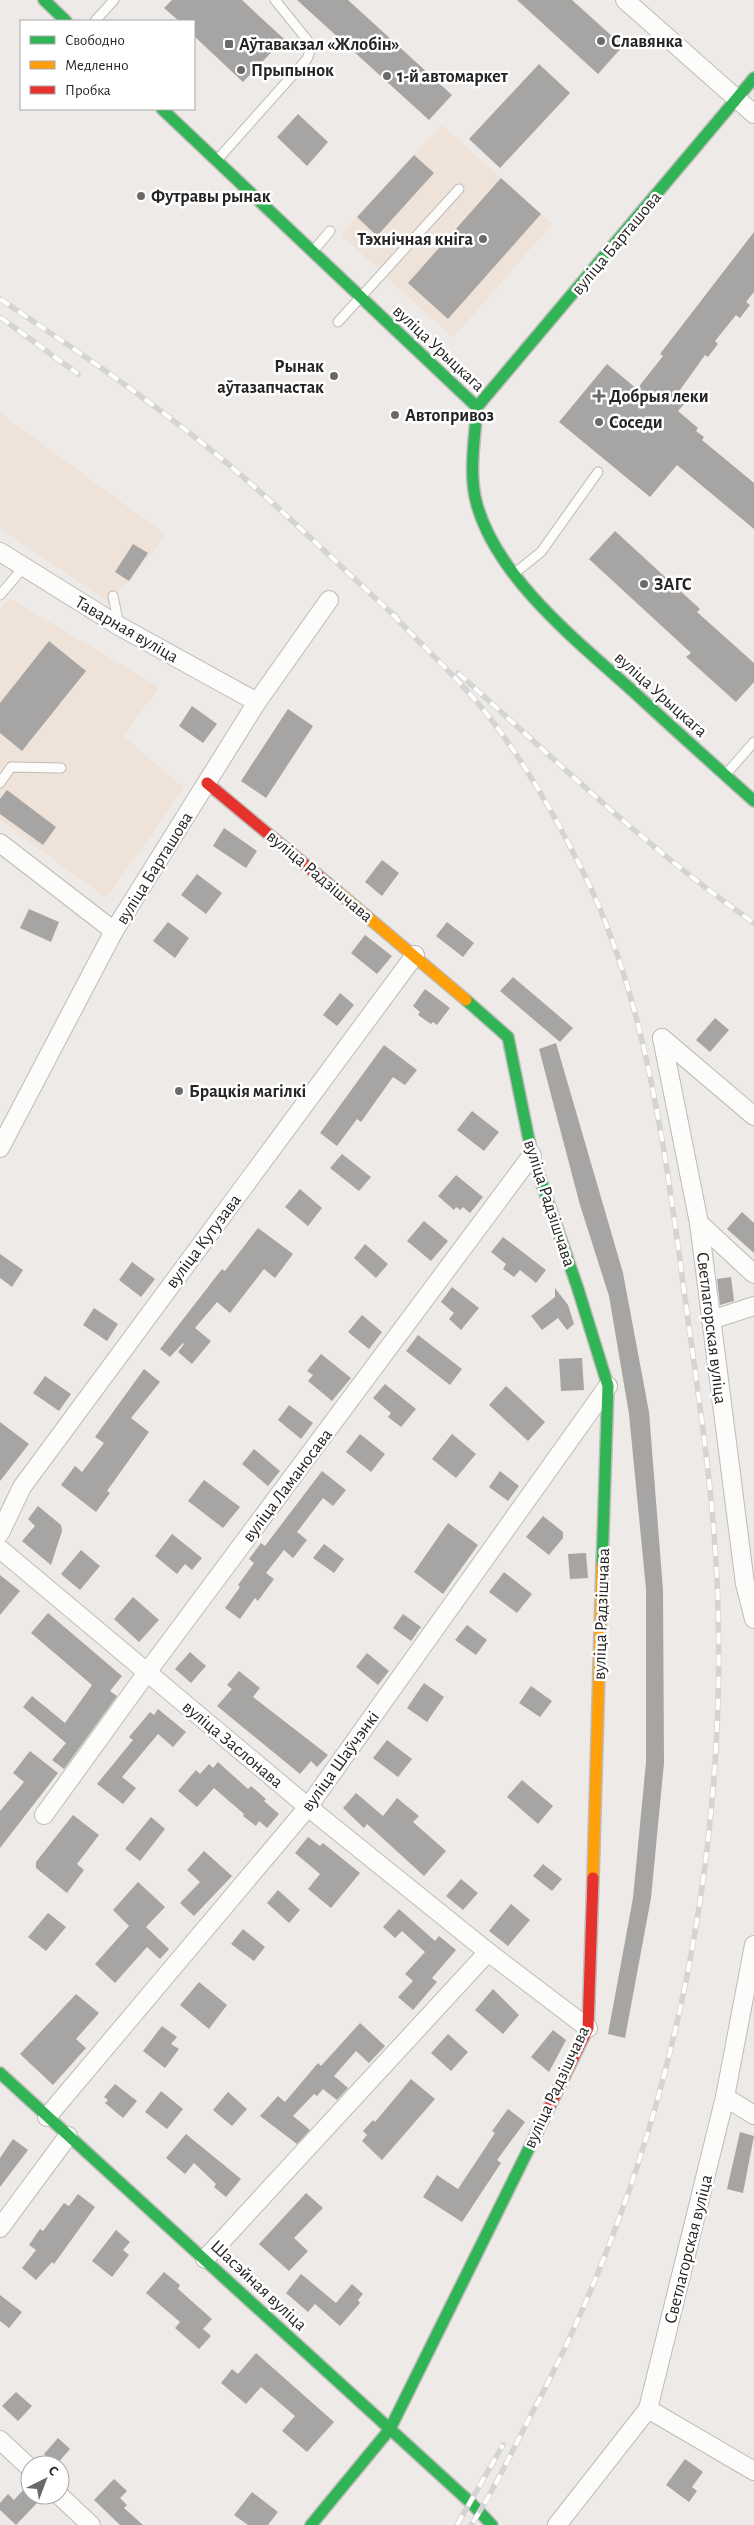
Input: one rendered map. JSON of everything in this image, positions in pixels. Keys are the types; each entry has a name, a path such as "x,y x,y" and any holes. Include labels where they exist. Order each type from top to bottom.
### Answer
{"main road":[{"path":"44,0 65,20"},
{"name":"вуліца Барташова","path":"477,407 754,78"},
{"name":"вуліца Урыцкага","path":"163,110 477,407 474,450 477,504 490,539 514,574 574,638 754,801"},
{"name":"вуліца Радзішчава","path":"208,783 415,955 508,1037 532,1155 578,1289 608,1386 588,2028 390,2429 311,2525"},
{"name":"Шасэйная вуліца","path":"0,2073 471,2503 492,2525"}],"street":[{"path":"625,0 754,114"},
{"name":"Таварная вуліца","path":"0,552 119,626 257,702"},
{"name":"вуліца Барташова","path":"0,1148 114,931 257,702 329,600"},
{"path":"0,842 114,931"},
{"name":"вуліца Кутузава","path":"0,1533 22,1487 415,955"},
{"name":"Светлагорская вуліца","path":"754,1116 662,1038 698,1223 745,1584 754,1619"},
{"name":"вуліца Ламаносава","path":"44,1815 148,1671 532,1155"},
{"path":"698,1223 754,1274"},
{"path":"711,1320 754,1306"},
{"name":"вуліца Шаўчэнкі","path":"47,2117 308,1808 608,1386"},
{"name":"вуліца Заслонава","path":"0,1549 148,1671 308,1808 488,1952 588,2028"},
{"name":"Светлагорская вуліца","path":"557,2525 648,2409 725,2097 754,1945"},
{"path":"205,2259 488,1952"},
{"path":"725,2097 754,2115"},
{"path":"0,2228 68,2136"},
{"path":"648,2409 754,2471"},
{"path":"0,2440 20,2459"},
{"path":"70,2505 91,2525"}],"lane":[{"path":"96,20 114,0"},
{"path":"216,160 307,59 312,46 275,0"},
{"path":"338,322 459,189"},
{"path":"312,252 330,231"},
{"path":"514,574 541,552 598,472"},
{"path":"0,595 23,568"},
{"path":"113,596 119,626"},
{"path":"725,776 754,742"},
{"path":"0,783 11,767 61,768"}],"shaded area":[{"path":"442,125 552,224 453,338 341,235"},
{"path":"0,413 166,535 129,581 108,601 0,528"},
{"path":"9,598 159,687 123,736 184,788 106,898 0,820 0,609"}],"building":[{"path":"172,0 242,0 284,39 243,82 195,37 195,20 178,20 164,8"},
{"path":"297,0 348,0 452,95 429,120"},
{"path":"517,0 572,0 623,46 598,74"},
{"path":"539,64 570,93 500,168 469,139"},
{"path":"298,114 328,142 307,166 277,137"},
{"path":"414,155 434,173 377,236 357,217"},
{"name":"Тэхнічная кніга","path":"501,178 541,214 448,319 408,283"},
{"path":"754,232 754,292 746,302 750,305 740,318 736,315 715,341 718,344 708,357 705,355 675,397 684,404 678,411 698,428 696,431 704,437 702,440 754,483 754,529 677,465 650,497 559,422 607,364 637,389 663,356 660,354"},
{"path":"615,531 700,609 697,612 754,663 754,682 736,702 686,657 691,653 589,559"},
{"path":"133,544 148,553 129,581 115,572"},
{"path":"49,641 86,671 22,751 0,733 0,703"},
{"path":"192,706 217,724 203,743 179,726"},
{"path":"288,709 313,726 266,798 241,781"},
{"path":"7,790 56,827 43,845 0,814 0,799"},
{"path":"224,828 257,851 246,868 213,846"},
{"path":"382,860 399,873 382,896 365,882"},
{"path":"197,874 222,893 206,914 181,895"},
{"path":"29,909 59,922 51,942 20,928"},
{"path":"168,922 189,938 175,958 153,941"},
{"path":"447,922 474,943 463,957 436,936"},
{"path":"365,935 392,956 377,974 351,953"},
{"path":"513,977 573,1028 560,1042 500,991"},
{"path":"425,989 450,1008 437,1025 433,1022 431,1024 418,1015 420,1012 413,1006"},
{"path":"340,993 354,1005 337,1026 323,1015"},
{"path":"715,1018 729,1030 710,1052 696,1040"},
{"path":"556,1043 623,1273 649,1412 663,1590 664,1763 651,1898 625,2038 608,2034 633,1898 646,1762 646,1589 629,1414 609,1296 580,1205 539,1049"},
{"path":"384,1045 417,1070 405,1085 393,1077 361,1122 357,1119 337,1146 320,1133"},
{"path":"472,1111 499,1132 484,1151 457,1130"},
{"path":"342,1154 371,1177 359,1191 330,1168"},
{"path":"456,1175 483,1197 470,1213 463,1207 460,1210 456,1207 454,1210 438,1196"},
{"path":"300,1189 322,1208 308,1226 285,1207"},
{"path":"742,1212 754,1223 754,1253 727,1229"},
{"path":"424,1221 448,1241 431,1261 407,1241"},
{"path":"258,1228 293,1254 275,1278 264,1269 230,1313 217,1302 195,1328 211,1341 192,1364 178,1352 183,1343 170,1357 160,1349 222,1269 225,1271"},
{"path":"503,1237 546,1270 536,1283 520,1270 514,1277 503,1269 506,1264 491,1252"},
{"path":"365,1244 388,1264 376,1278 354,1258"},
{"path":"0,1254 23,1270 12,1287 0,1278"},
{"path":"132,1262 155,1279 141,1297 119,1280"},
{"path":"731,1277 734,1301 720,1305 717,1279"},
{"path":"452,1287 479,1308 461,1330 449,1319 454,1313 441,1302"},
{"path":"555,1288 568,1305 574,1324 567,1330 558,1318 542,1330 531,1316 555,1297"},
{"path":"94,1308 118,1324 107,1341 83,1325"},
{"path":"362,1315 382,1332 369,1349 348,1332"},
{"path":"418,1335 462,1369 450,1385 406,1351"},
{"path":"321,1354 351,1378 332,1401 308,1381 313,1375 307,1371"},
{"path":"582,1358 584,1390 561,1391 559,1359"},
{"path":"144,1369 160,1382 131,1418 149,1432 107,1491 110,1493 96,1512 61,1485 75,1466 82,1472 104,1443 95,1437"},
{"path":"45,1376 71,1394 59,1411 33,1393"},
{"path":"385,1384 416,1409 401,1427 388,1417 391,1413 373,1398"},
{"path":"506,1386 545,1422 528,1441 489,1405"},
{"path":"289,1405 313,1423 301,1439 278,1420"},
{"path":"0,1422 29,1444 0,1481"},
{"path":"360,1434 385,1454 371,1472 346,1452"},
{"path":"452,1434 476,1454 456,1478 432,1459"},
{"path":"254,1449 280,1471 268,1486 242,1464"},
{"path":"322,1471 346,1490 333,1506 323,1498 297,1532 307,1540 293,1558 284,1550 266,1573 274,1579 258,1601 255,1598 240,1619 225,1608 240,1587 238,1585 254,1563 249,1559 261,1543 265,1546"},
{"path":"500,1471 519,1486 508,1501 489,1487"},
{"path":"204,1480 240,1507 223,1528 188,1501"},
{"path":"38,1506 61,1525 62,1531 51,1565 22,1541 35,1526 28,1519"},
{"path":"543,1516 563,1532 563,1538 549,1555 526,1537"},
{"path":"448,1523 478,1545 443,1594 414,1572"},
{"path":"172,1534 202,1558 192,1570 185,1564 177,1574 155,1556"},
{"path":"324,1544 344,1559 334,1573 313,1558"},
{"path":"81,1550 100,1566 80,1590 61,1574"},
{"path":"586,1553 588,1578 570,1579 568,1554"},
{"path":"504,1572 532,1594 517,1613 489,1592"},
{"path":"0,1575 20,1591 0,1615"},
{"path":"133,1597 159,1620 139,1642 114,1619"},
{"path":"48,1613 122,1676 110,1691 117,1696 64,1769 52,1760 66,1743 23,1707 32,1696 65,1723 92,1685 31,1633"},
{"path":"403,1614 421,1627 411,1641 393,1628"},
{"path":"467,1625 487,1640 476,1655 455,1640"},
{"path":"190,1652 206,1666 191,1683 175,1669"},
{"path":"367,1653 389,1671 378,1685 356,1667"},
{"path":"239,1671 260,1688 253,1697 328,1755 317,1767 311,1761 300,1774 217,1706 232,1689 227,1685"},
{"path":"424,1683 444,1697 427,1722 407,1708"},
{"path":"531,1686 552,1701 540,1717 519,1703"},
{"path":"158,1709 186,1732 173,1747 158,1734 122,1777 136,1788 123,1804 97,1784 133,1740 129,1737 150,1712 154,1715"},
{"path":"387,1740 412,1759 398,1777 373,1758"},
{"path":"30,1751 58,1773 0,1848 0,1811 24,1782 13,1773"},
{"path":"218,1762 248,1789 251,1786 279,1814 267,1828 259,1821 256,1826 214,1788 197,1807 178,1791 196,1770 200,1774 209,1764 213,1768"},
{"path":"522,1780 553,1806 538,1824 507,1797"},
{"path":"356,1793 383,1816 397,1798 419,1816 413,1822 446,1851 424,1876 367,1824 364,1828 343,1808"},
{"path":"73,1815 99,1835 77,1864 84,1870 67,1893 36,1868 36,1862"},
{"path":"151,1817 165,1829 140,1861 125,1849"},
{"path":"308,1837 320,1846 323,1843 360,1873 331,1908 308,1889 320,1874 295,1853"},
{"path":"204,1851 232,1876 194,1916 180,1903 200,1882 187,1870"},
{"path":"543,1864 562,1879 552,1891 533,1876"},
{"path":"461,1879 478,1893 463,1910 446,1896"},
{"path":"138,1882 165,1907 146,1927 169,1949 160,1959 147,1947 115,1983 95,1964 129,1926 113,1910"},
{"path":"278,1890 300,1910 289,1923 267,1903"},
{"path":"511,1904 530,1920 508,1946 489,1931"},
{"path":"399,1909 435,1941 439,1936 456,1950 432,1978 437,1982 413,2010 398,1997 413,1981 405,1974 425,1952 402,1931 395,1938 383,1927"},
{"path":"48,1913 66,1927 46,1951 28,1937"},
{"path":"243,1929 265,1947 254,1961 231,1944"},
{"path":"199,1982 227,2005 209,2029 180,2005"},
{"path":"493,1989 519,2015 503,2034 475,2010"},
{"path":"76,1994 99,2013 76,2039 86,2048 53,2085 20,2054"},
{"path":"360,2023 385,2046 369,2063 356,2051 334,2076 348,2088 337,2100 323,2089 317,2096 314,2094 293,2116 310,2130 297,2144 260,2116 278,2096 285,2102 318,2063 321,2066"},
{"path":"162,2026 177,2037 171,2044 179,2049 165,2068 143,2051"},
{"path":"553,2030 566,2040 549,2072 531,2057"},
{"path":"448,2034 468,2052 451,2071 431,2053"},
{"path":"411,2079 435,2099 382,2160 362,2141 367,2135 363,2131 373,2120 375,2122"},
{"path":"115,2084 137,2101 123,2118 105,2103 108,2100 104,2097"},
{"path":"161,2091 183,2109 167,2129 145,2112"},
{"path":"228,2092 247,2109 232,2126 213,2110"},
{"path":"508,2109 525,2122 497,2160 501,2163 462,2222 423,2197 437,2175 458,2189 495,2133 492,2131"},
{"path":"740,2132 754,2136 743,2193 727,2189"},
{"path":"186,2134 241,2179 226,2197 214,2187 216,2184 194,2163 185,2174 166,2158"},
{"path":"13,2139 28,2150 0,2187 0,2158"},
{"path":"306,2193 323,2208 294,2238 308,2251 289,2271 259,2244"},
{"path":"78,2194 95,2207 54,2264 52,2262 36,2280 22,2268 36,2250 29,2245 40,2229 43,2231 64,2203 69,2206"},
{"path":"116,2230 130,2242 123,2250 129,2255 112,2277 92,2261"},
{"path":"164,2272 180,2285 178,2289 212,2319 203,2329 211,2336 199,2349 175,2328 180,2322 146,2293"},
{"path":"301,2274 336,2303 352,2284 363,2294 358,2300 360,2303 340,2326 315,2304 308,2312 286,2293"},
{"path":"0,2295 22,2312 9,2328 0,2321"},
{"path":"256,2353 334,2422 307,2452 282,2431 295,2416 261,2387 246,2404 221,2383 232,2369 238,2374"},
{"path":"16,2392 32,2406 18,2421 2,2406"},
{"path":"58,2438 70,2449 65,2455 44,2454"},
{"path":"685,2459 703,2472 692,2487 697,2491 689,2502 666,2485"},
{"path":"114,2479 127,2491 120,2498 127,2505 124,2508 143,2525 120,2525 94,2500"},
{"path":"252,2492 278,2512 268,2525 248,2525 234,2515"},
{"path":"20,2493 20,2505 35,2505 16,2525 0,2510 0,2503 8,2494 14,2500"}],"railway":[{"path":"0,299 79,352 206,446 279,509 397,618"},
{"path":"0,317 78,374"},
{"path":"392,614 479,704 530,775 585,876 606,923 623,972 638,1023 650,1075 669,1180 703,1430 717,1578 718,1687 713,1795 700,1903 680,2010 653,2116 619,2219 578,2320 502,2472 471,2525"},
{"path":"458,673 639,834 715,895 754,923"},
{"path":"457,2525 503,2445"}],"traffic: fast":[{"path":"44,0 65,20"},
{"path":"477,407 754,78"},
{"path":"163,110 477,407"},
{"path":"477,407 473,456 474,493 488,533 503,559 522,585 567,632 754,801"},
{"path":"466,1000 508,1037 532,1155 578,1289 608,1386 602,1566"},
{"path":"0,2073 471,2503 492,2525"},
{"path":"311,2525 390,2429 543,2120"}],"traffic: slow":[{"path":"338,892 466,1000"},
{"path":"593,1878 602,1566"}],"traffic: jam":[{"path":"207,783 338,892"},
{"path":"543,2120 588,2028 593,1878"}],"place":[{"name":"Славянка","path":"601,41"},
{"name":"Аўтавакзал «Жлобін»","path":"229,44"},
{"name":"Прыпынок","path":"241,70"},
{"name":"1-й автомаркет","path":"387,76"},
{"name":"Футравы рынак","path":"141,196"},
{"name":"Тэхнічная кніга","path":"483,239"},
{"name":"Рынак аўтазапчастак","path":"334,376"},
{"name":"Добрыя леки","path":"599,396"},
{"name":"Автопривоз","path":"395,415"},
{"name":"Соседи","path":"599,422"},
{"name":"ЗАГС","path":"644,584"},
{"name":"Брацкія магілкі","path":"179,1091"}]}
